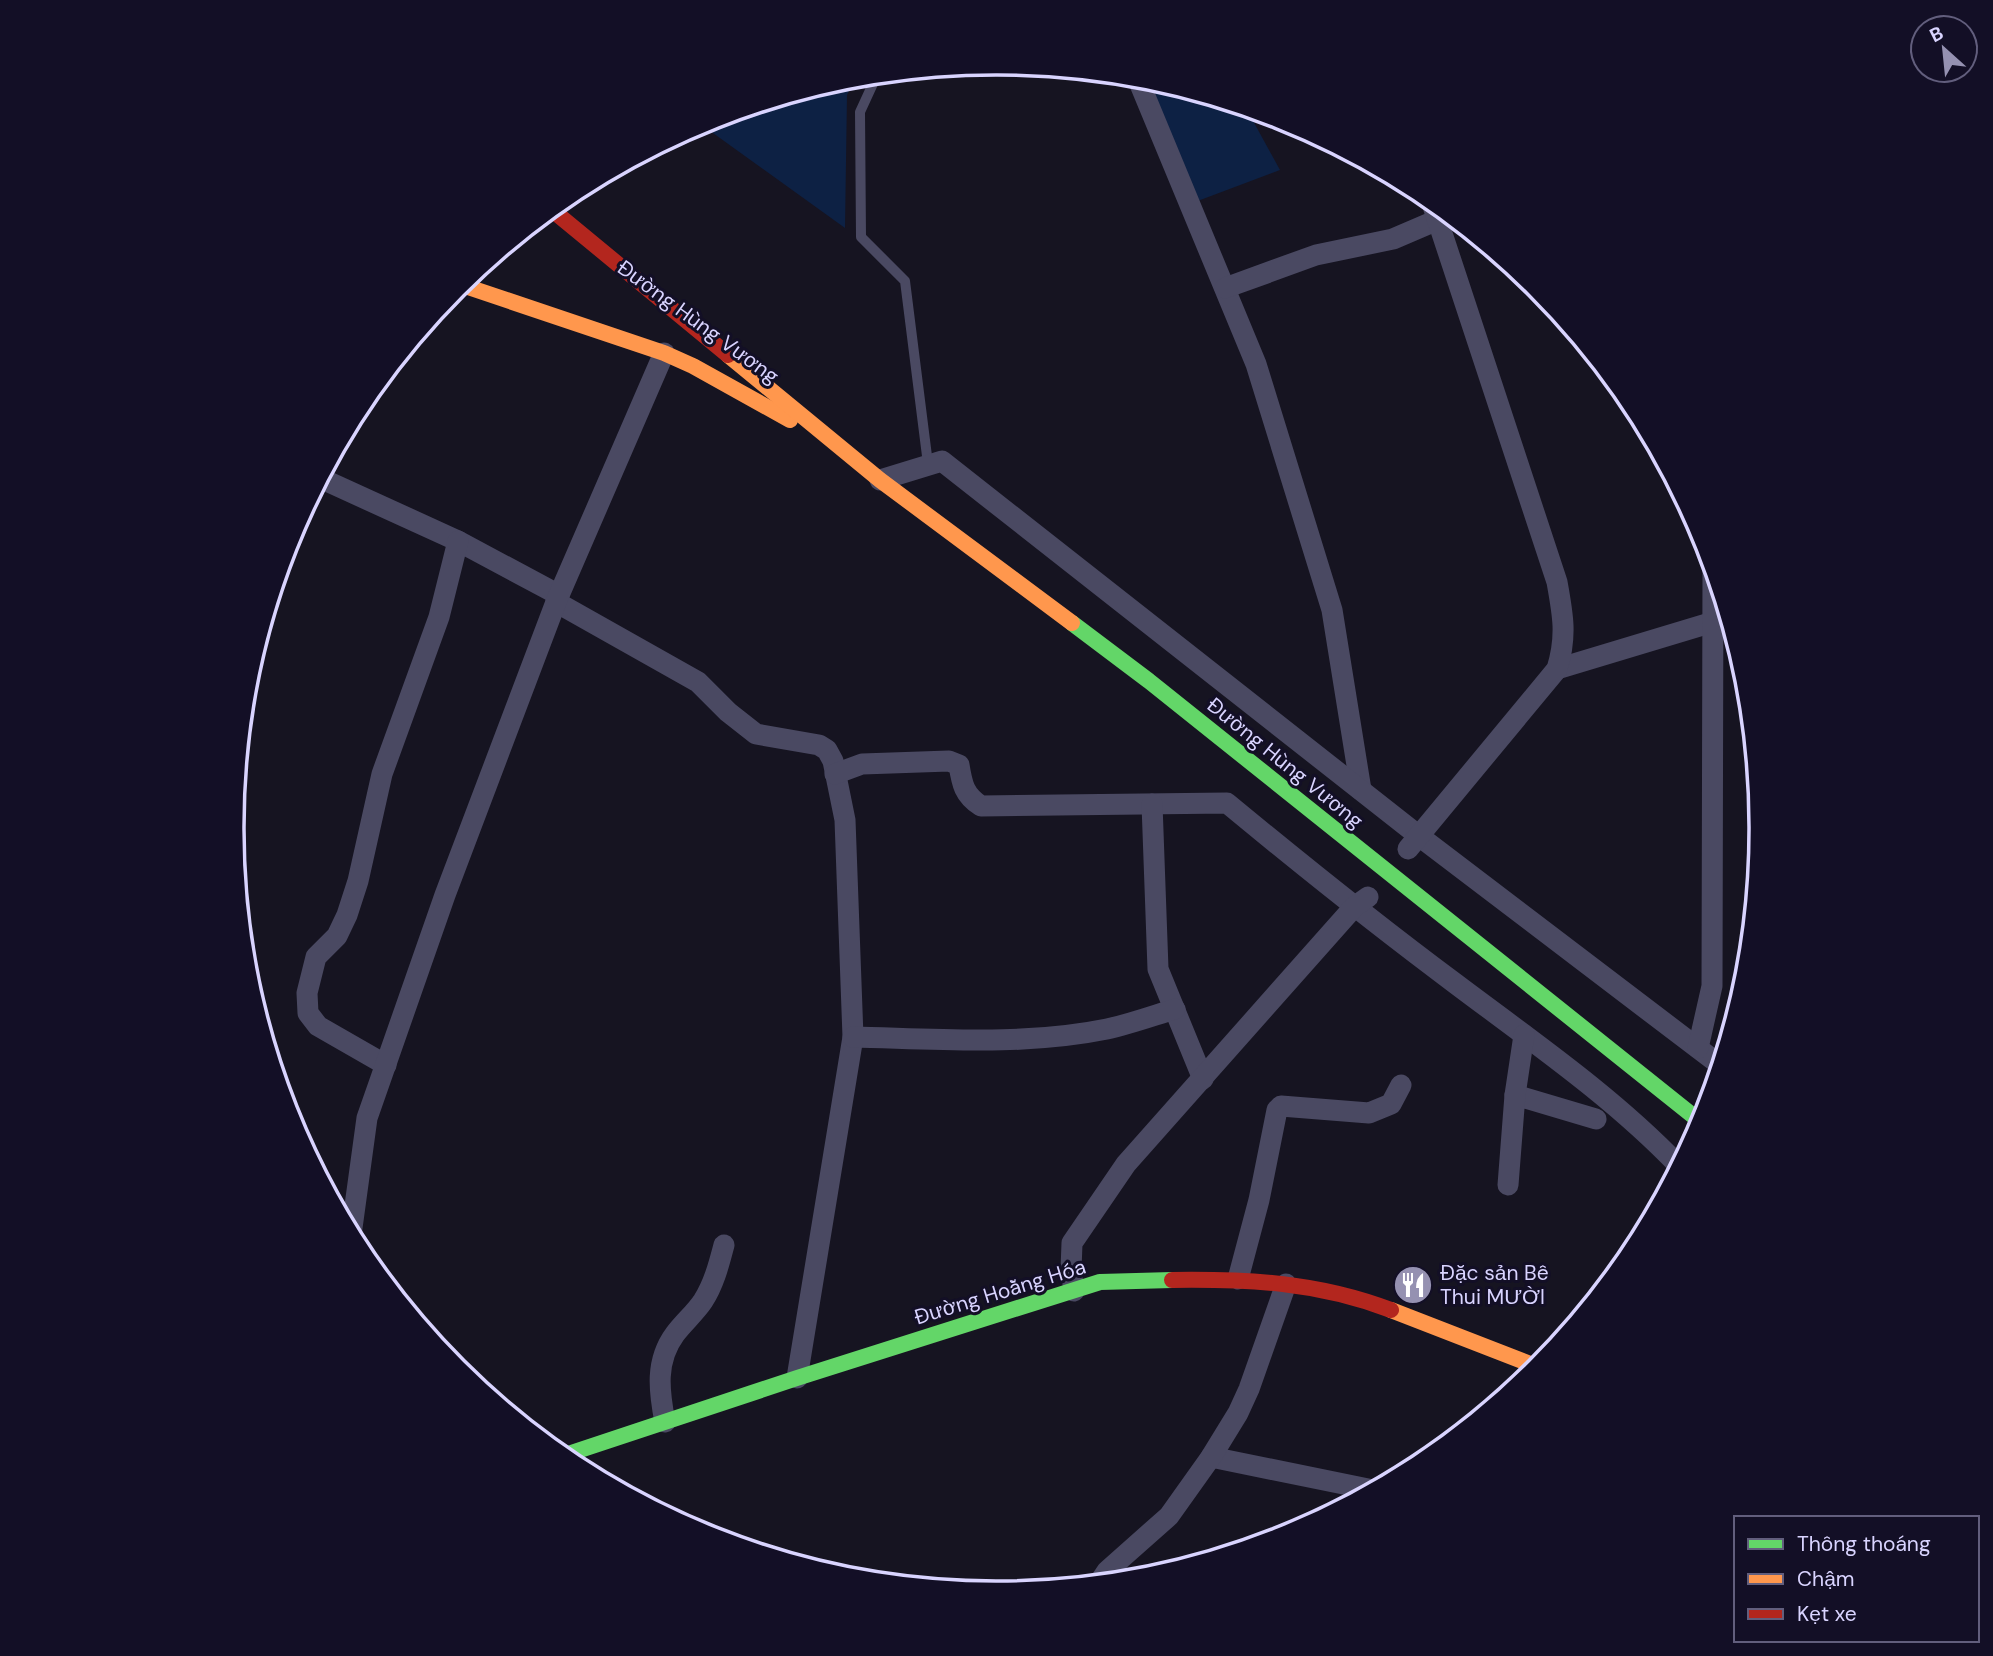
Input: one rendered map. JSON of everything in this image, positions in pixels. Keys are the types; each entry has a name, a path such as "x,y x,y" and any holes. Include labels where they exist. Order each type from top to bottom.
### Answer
{"main road":[{"name":"Đường Hùng Vương","path":"559,216 880,480 1149,681 1692,1115"},
{"path":"472,288 664,353 693,366 843,449"},
{"name":"Đường Hùng Vương","path":"672,329 719,365 843,449"},
{"name":"Đường Hoằng Hóa","path":"575,1452 1100,1282 1238,1279 1286,1284 1354,1297 1526,1363"}],"street":[{"path":"1142,90 1256,365 1332,610 1361,790"},
{"path":"1225,288 1316,255 1393,239 1433,215"},
{"path":"1413,843 1557,669 1565,626 1557,582 1444,223"},
{"path":"354,1218 368,1118 445,895 557,598 664,353"},
{"path":"880,480 942,461 1361,790 1413,843 1712,1059"},
{"path":"328,482 458,541 557,598 698,682 728,712 756,734 823,747 833,761 845,820 853,1037 797,1378"},
{"path":"386,1065 318,1026 308,1013 307,993 316,957 337,936 347,915 358,881 382,774 439,617 458,541"},
{"path":"1698,1048 1712,986 1713,599"},
{"path":"1557,669 1713,622"},
{"path":"835,774 862,764 948,761 959,765 962,787 968,798 981,806 1227,803 1361,902 1646,1132 1673,1159"},
{"path":"1152,804 1158,969 1203,1079"},
{"path":"1074,1291 1071,1270 1072,1243 1126,1164 1361,902"},
{"path":"853,1037 1012,1039 1059,1036 1107,1029 1175,1009"},
{"path":"1508,1185 1515,1095 1524,1035"},
{"path":"1238,1279 1280,1106 1369,1113 1391,1104 1401,1085"},
{"path":"1515,1095 1596,1119"},
{"path":"665,1422 659,1378 663,1358 673,1336 703,1301 714,1279 724,1245"},
{"path":"1106,1572 1169,1516 1211,1457 1238,1413 1249,1389 1286,1284"},
{"path":"1211,1457 1359,1487"}],"lane":[{"path":"872,86 860,112 862,237 905,281 928,464"}],"water":[{"path":"849,90 847,95 845,228 711,132 755,115"},
{"path":"1152,92 1253,121 1280,170 1195,202"}],"traffic: fast":[{"path":"1072,623 1149,681 1692,1115"},
{"path":"575,1452 1100,1282 1172,1280"}],"traffic: slow":[{"path":"472,288 664,353 693,366 790,420"},
{"path":"728,355 880,480 1072,623"},
{"path":"1391,1310 1526,1363"}],"traffic: jam":[{"path":"559,216 728,355"},
{"path":"1172,1280 1283,1284 1337,1293 1391,1310"}],"place":[{"name":"Đặc sản Bê Thui MƯỜI","path":"1413,1285"}]}
